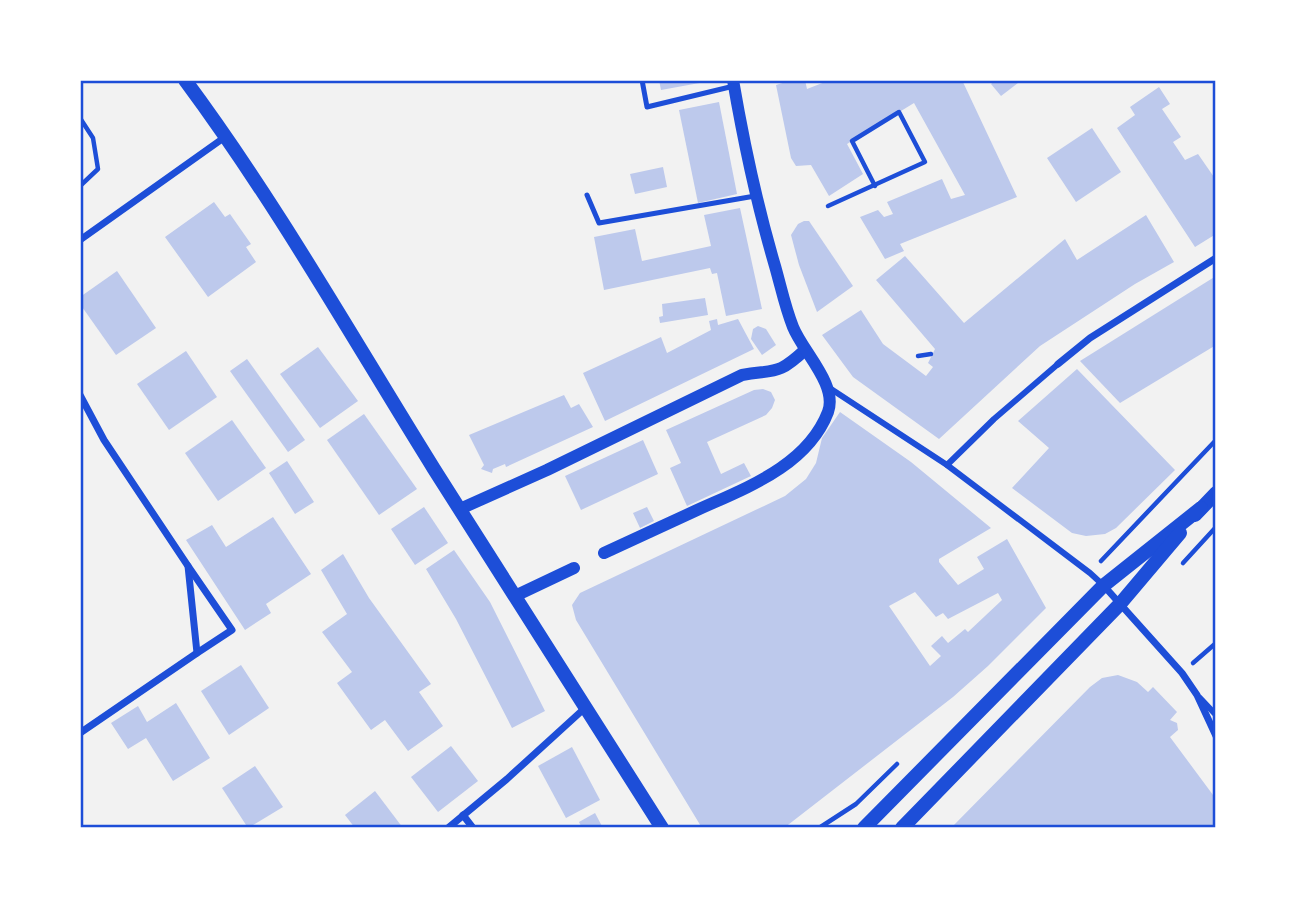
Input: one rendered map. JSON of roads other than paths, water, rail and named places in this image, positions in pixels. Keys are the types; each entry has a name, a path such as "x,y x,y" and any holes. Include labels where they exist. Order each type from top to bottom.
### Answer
{"main road":[{"path":"185,80 227,136 659,823 671,828"},
{"path":"902,828 1120,604 1216,493"},
{"path":"864,828 1103,586 1201,508"}],"street":[{"path":"734,83 755,196 788,314 828,387 947,465 1090,573 1182,673 1197,695 1216,715"},
{"path":"80,240 227,136"},
{"path":"947,465 995,419 1090,338 1216,258"},
{"path":"460,509 547,470 742,375 777,371 806,350"},
{"path":"604,554 759,482 788,463 822,424 829,410 828,387"},
{"path":"80,395 104,440 232,630 80,733"},
{"path":"188,566 197,653"},
{"path":"514,596 574,568"},
{"path":"1197,695 1216,736"},
{"path":"448,828 586,707"},
{"path":"463,816 473,828"}],"lane":[{"path":"642,80 647,107 734,83"},
{"path":"587,195 599,223 755,196"}]}
